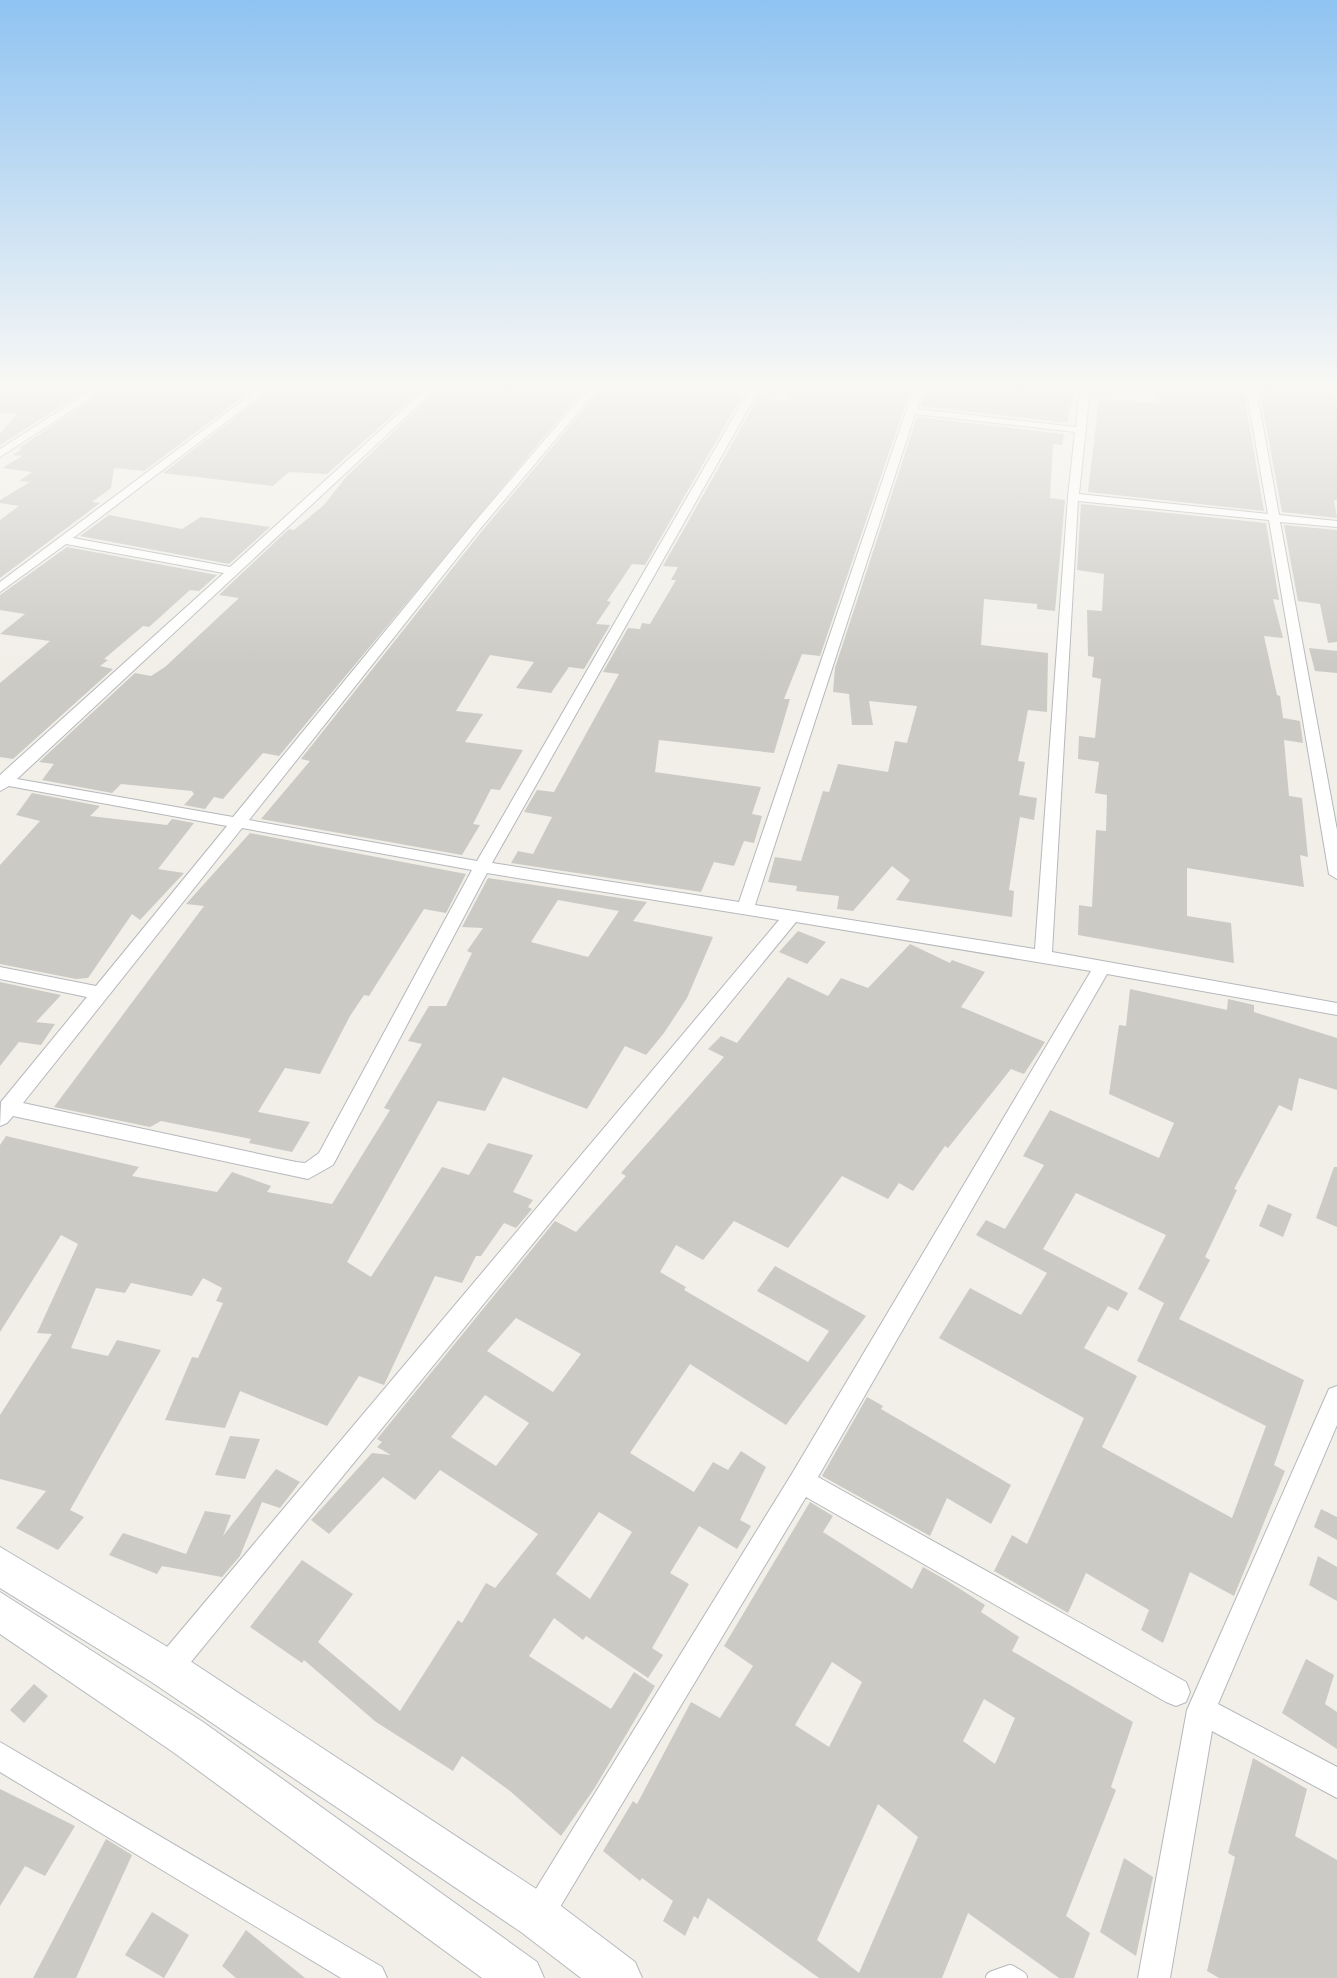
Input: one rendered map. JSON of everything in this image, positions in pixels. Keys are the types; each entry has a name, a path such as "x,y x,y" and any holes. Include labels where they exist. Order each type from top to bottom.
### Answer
{"main road":[{"path":"0,1566 167,1669 537,1916 619,1978"},
{"path":"0,1611 188,1737 521,1978"}],"street":[{"path":"0,588 143,480"},
{"path":"1,783 330,480"},
{"path":"518,480 235,823 4,1113 296,1170 308,1171 326,1159 482,867 702,480"},
{"path":"745,910 888,480"},
{"path":"1043,956 1075,480"},
{"path":"1267,480 1337,874"},
{"path":"1073,497 1337,524"},
{"path":"64,540 230,571"},
{"path":"1,783 482,867 1043,956 1337,1009"},
{"path":"167,1669 791,917"},
{"path":"537,1916 802,1481 1101,968"},
{"path":"0,973 100,993"},
{"path":"1154,1978 1201,1710 1337,1397"},
{"path":"802,1481 1176,1692"},
{"path":"1201,1710 1337,1783"},
{"path":"0,1756 371,1978"}],"lane":[{"path":"993,1978 1010,1972 1020,1978"}],"building":[{"path":"112,480 111,488 92,502 100,503 0,578 0,520 19,506 0,503 0,500 30,482 19,481"},
{"path":"225,480 280,480 273,486"},
{"path":"344,480 508,480 279,756 263,753 223,799 214,797 205,809 184,805 194,794 192,791 121,784 112,793 42,780 54,764 39,762 135,673 151,676 165,667 239,598 219,595 289,529 294,530 324,505"},
{"path":"525,480 694,480 645,565 632,564 607,601 611,602 596,624 610,625 584,669 569,667 551,693 516,688 534,662 490,655 456,711 483,714 465,742 523,750 500,790 491,789 473,824 480,825 462,855 261,819 310,761 301,759"},
{"path":"711,480 880,480 820,656 802,654 784,699 790,699 774,753 659,740 655,772 761,787 752,814 762,816 754,843 744,841 734,866 714,862 701,892 511,863 518,851 533,854 552,817 524,812 537,790 554,792 619,674 603,672 628,628 640,629 642,623 650,624 676,580 671,580 678,567 663,566"},
{"path":"896,480 1051,480 1050,498 1065,500 1055,611 1037,609 1037,604 984,599 981,645 1048,653 1047,712 1028,710 1018,761 1025,762 1019,795 1037,798 1034,820 1020,817 1009,890 1014,891 1012,917 896,900 910,880 892,866 853,911 837,909 839,896 796,891 797,886 768,882 775,857 801,861 823,791 829,792 838,764 888,772 895,741 907,743 917,706 869,701 873,725 852,725 849,694 833,692 835,668"},
{"path":"1089,480 1259,480 1264,511 1088,492"},
{"path":"1276,480 1337,480 1337,500 1334,500 1337,518 1282,512"},
{"path":"1081,504 1266,523 1279,600 1273,599 1283,638 1264,636 1283,718 1300,721 1303,743 1284,740 1289,796 1302,798 1308,857 1300,855 1304,887 1187,868 1187,916 1231,923 1234,963 1078,935 1079,905 1092,907 1096,830 1106,831 1107,795 1095,793 1099,762 1078,759 1079,736 1095,738 1101,679 1092,677 1094,657 1088,656 1087,610 1102,611 1104,574 1077,570"},
{"path":"109,515 182,529 201,517 270,527 229,564 80,536"},
{"path":"1284,525 1337,530 1337,642 1328,643 1320,604 1298,601"},
{"path":"67,547 217,575 199,591 190,590 149,627 143,626 104,659 108,660 100,666 113,669 13,759 0,757 0,683 50,641 0,634 25,614 0,610 0,595"},
{"path":"1309,648 1337,651 1337,673 1315,671"},
{"path":"32,793 100,806 90,816 167,825 172,819 194,823 158,869 184,873 140,920 132,914 88,978 76,979 0,964 0,865 40,821 16,815"},
{"path":"250,833 466,874 446,913 424,909 369,996 364,995 350,1016 320,1074 285,1068 258,1112 310,1122 292,1152 249,1143 251,1139 161,1121 150,1127 54,1107 204,906 186,904"},
{"path":"488,878 647,902 633,921 713,937 687,998 664,1033 646,1055 625,1046 587,1109 503,1077 485,1111 438,1101 347,1262 371,1277 442,1167 469,1175 488,1143 533,1155 513,1192 533,1200 528,1207 532,1209 516,1228 504,1223 481,1256 476,1256 462,1283 435,1276 384,1385 359,1376 327,1426 240,1391 225,1428 165,1420 192,1357 198,1358 223,1303 216,1301 222,1288 203,1278 192,1296 131,1283 125,1293 96,1288 71,1348 108,1356 117,1340 161,1350 70,1510 84,1517 58,1550 16,1528 46,1491 0,1479 0,1415 52,1334 37,1333 78,1244 61,1235 0,1332 0,1145 6,1136 139,1167 132,1176 217,1192 232,1172 271,1186 267,1192 332,1204 390,1110 384,1108 422,1044 408,1041 429,1006 446,1006 472,953 467,951 483,928 462,927","holes":["558,900 619,911 588,957 531,942"]},
{"path":"798,931 826,942 807,964 779,952"},
{"path":"910,944 950,963 952,960 985,972 961,1007 1045,1042 1024,1074 1011,1069 948,1148 945,1146 913,1191 899,1183 888,1199 842,1176 788,1248 734,1221 703,1260 676,1245 660,1272 686,1287 684,1290 808,1362 829,1331 757,1291 775,1266 866,1316 786,1425 690,1364 630,1453 694,1492 713,1462 728,1470 741,1451 766,1467 740,1520 751,1526 737,1549 699,1526 670,1573 689,1584 652,1648 663,1655 648,1678 586,1636 583,1640 554,1618 529,1656 611,1709 634,1672 655,1686 594,1789 561,1836 510,1791 462,1756 453,1771 376,1722 304,1660 302,1663 250,1627 302,1560 353,1594 318,1642 400,1711 458,1620 462,1623 486,1583 495,1588 538,1534 440,1470 415,1500 383,1477 329,1534 311,1520 372,1453 391,1455 377,1447 382,1442 377,1439 555,1221 576,1232 626,1176 621,1173 724,1057 708,1049 721,1036 737,1043 788,977 828,996 841,978 868,988","holes":["516,1318 581,1354 553,1392 487,1351","485,1395 529,1423 496,1466 451,1437","599,1512 632,1532 590,1599 556,1574"]},
{"path":"0,982 61,995 36,1022 55,1024 41,1045 19,1042 0,1066"},
{"path":"1130,989 1227,1010 1228,999 1254,1005 1254,1012 1337,1038 1337,1090 1299,1078 1292,1111 1279,1105 1234,1189 1237,1190 1205,1257 1210,1260 1179,1319 1304,1380 1274,1465 1285,1471 1234,1596 1190,1572 1163,1643 1141,1630 1149,1610 1086,1573 1068,1613 994,1571 1012,1535 1027,1544 1084,1418 939,1338 970,1288 1021,1315 1047,1273 976,1235 986,1220 1005,1229 1044,1165 1023,1156 1050,1110 1159,1158 1174,1123 1109,1094 1119,1025 1126,1026","holes":["1076,1193 1166,1235 1138,1289 1164,1303 1137,1361 1266,1426 1232,1518 1102,1447 1137,1376 1084,1348 1108,1306 1118,1311 1128,1293 1043,1249"]},
{"path":"1334,1167 1337,1167 1337,1227 1316,1218"},
{"path":"1268,1204 1292,1214 1283,1237 1259,1226"},
{"path":"867,1397 883,1406 881,1409 1011,1485 991,1524 947,1498 930,1536 822,1476"},
{"path":"230,1436 260,1439 245,1479 215,1475"},
{"path":"276,1469 300,1482 280,1508 262,1502 240,1556 222,1577 162,1566 157,1574 109,1555 123,1533 186,1554 205,1511 231,1515 223,1536"},
{"path":"810,1502 833,1516 823,1532 912,1589 923,1567 946,1580 985,1605 981,1612 1019,1637 1012,1651 1133,1722 1111,1787 1116,1790 1066,1916 1090,1933 1074,1978 1059,1978 968,1913 942,1978 819,1978 708,1898 698,1919 694,1916 685,1936 663,1921 673,1901 642,1878 640,1881 603,1851 633,1801 637,1804 691,1702 720,1718 753,1666 724,1646","holes":["832,1662 862,1682 829,1747 795,1725","984,1699 1015,1718 995,1764 963,1741","878,1804 918,1837 859,1973 817,1940"]},
{"path":"1321,1509 1337,1517 1337,1540 1314,1527"},
{"path":"1318,1556 1337,1567 1337,1601 1309,1585"},
{"path":"1306,1659 1334,1675 1325,1704 1337,1712 1337,1749 1282,1713"},
{"path":"34,1684 48,1696 24,1723 10,1710"},
{"path":"1253,1758 1307,1789 1295,1836 1337,1860 1337,1978 1219,1978 1207,1971 1235,1857 1228,1853"},
{"path":"0,1789 75,1826 45,1876 25,1866 0,1906"},
{"path":"106,1839 132,1855 76,1978 33,1978"},
{"path":"1124,1858 1153,1877 1136,1956 1100,1932"},
{"path":"152,1912 189,1935 164,1978 125,1955"},
{"path":"246,1930 305,1978 236,1978 222,1966"}]}
